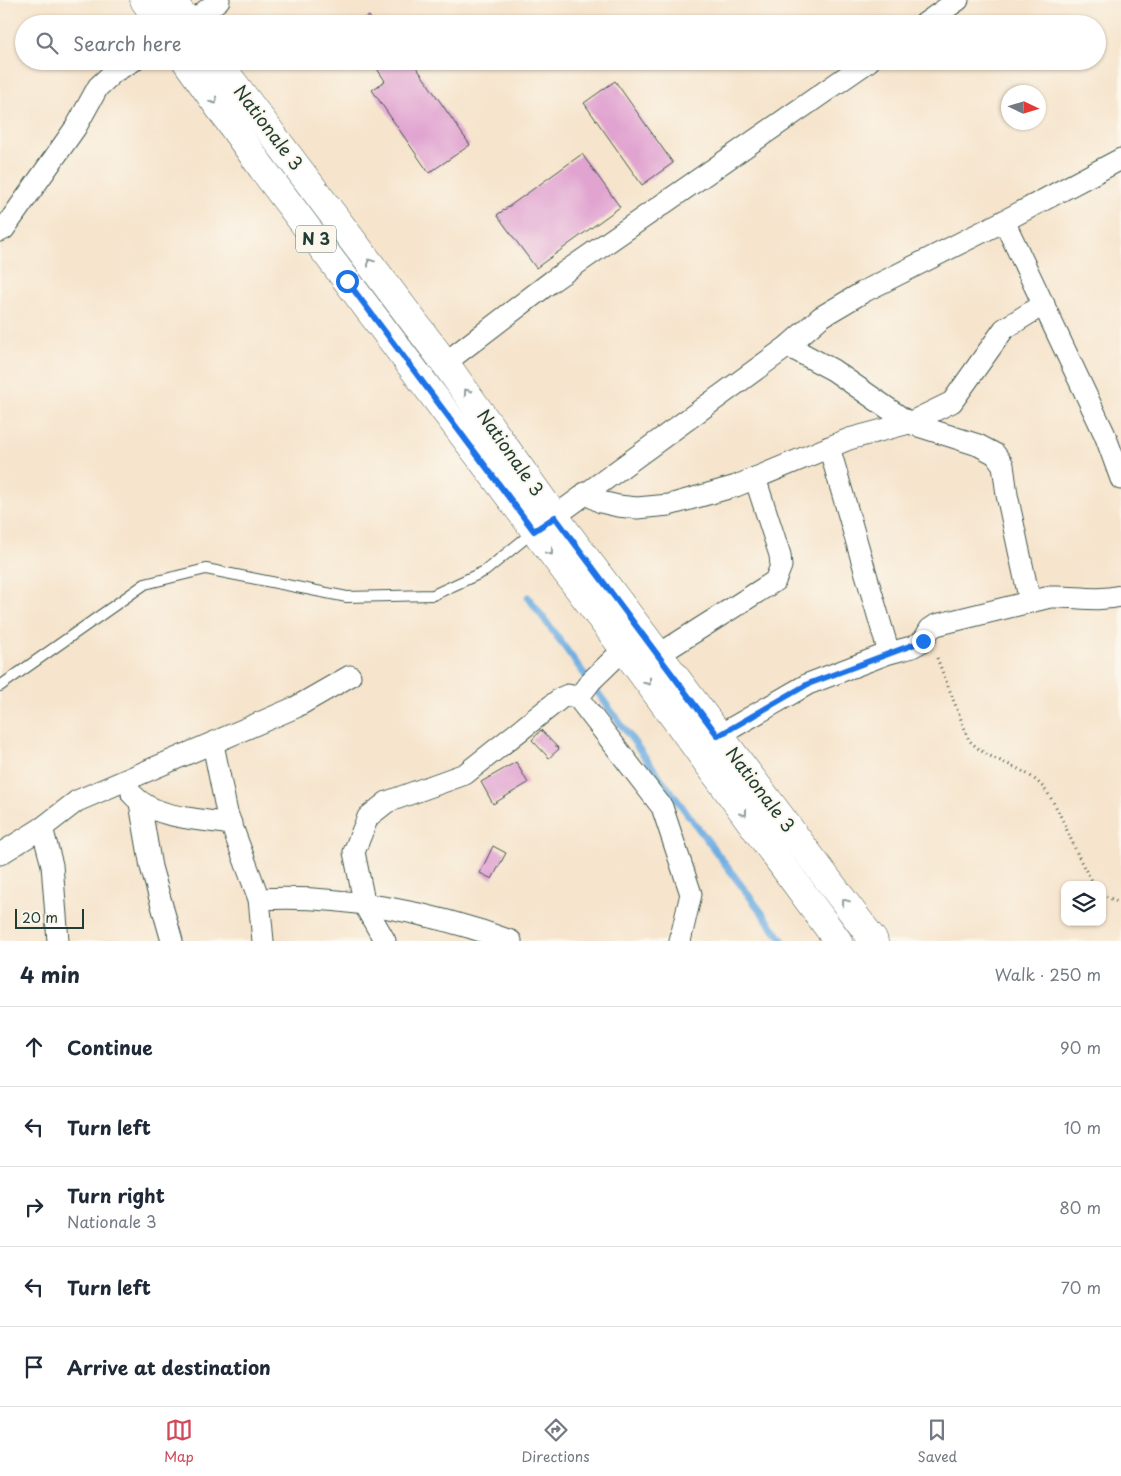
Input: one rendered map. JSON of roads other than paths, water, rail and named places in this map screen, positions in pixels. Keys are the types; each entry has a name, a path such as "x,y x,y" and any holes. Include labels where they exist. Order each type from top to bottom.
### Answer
{"main road":[{"path":"144,0 154,15"},
{"path":"172,0 183,15"},
{"name":"N 3","path":"192,70 262,168 545,524 624,649 838,941"},
{"name":"Nationale 3","path":"224,70 445,362 545,524 658,655 874,941"}],"street":[{"path":"200,15 219,0"},
{"path":"937,15 958,0"},
{"path":"0,231 4,229 76,127 98,87 117,70"},
{"path":"445,362 552,281 856,70"},
{"path":"545,524 788,346 822,317 865,291 1004,221 1118,167"},
{"path":"1004,221 1105,435 1121,479"},
{"path":"585,494 601,502 618,506 653,508 736,486 829,447 909,423 952,402 1004,329 1044,304"},
{"path":"788,346 848,380 909,423 978,445 995,454 1003,465 1007,495 1030,602"},
{"path":"829,447 889,653"},
{"path":"658,655 775,581 779,574 780,555 755,478"},
{"path":"718,736 808,684 889,653 912,647 923,641 930,629 936,625 1050,598 1065,597 1102,601 1121,596"},
{"path":"578,698 591,681 624,649"},
{"path":"0,854 42,828 77,801 167,761 213,744 296,706 350,676"},
{"path":"386,941 365,906 354,852 368,817 387,802 465,774 561,698 568,696 578,698 662,807 691,894 680,941"},
{"path":"213,744 231,824 259,899 263,941"},
{"path":"122,782 140,803 163,812 231,824"},
{"path":"140,803 151,867 172,941"},
{"path":"42,828 52,865 58,941"},
{"path":"259,899 310,897 411,913 510,941"}],"lane":[{"path":"0,686 145,584 206,569 347,597 433,595 485,571 545,524"}],"waterway":[{"path":"528,597 783,941"}]}
